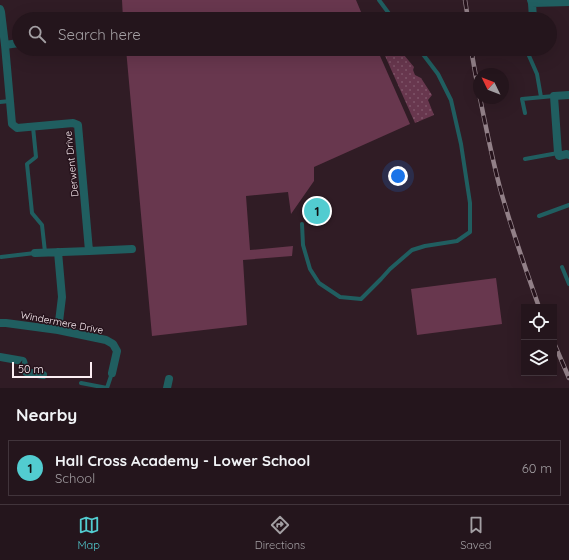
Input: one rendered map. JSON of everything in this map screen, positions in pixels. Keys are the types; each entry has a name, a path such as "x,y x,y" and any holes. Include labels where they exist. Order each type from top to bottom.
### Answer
{"street":[{"path":"533,12 532,2 569,2"},
{"name":"Derwent Drive","path":"0,9 2,12 3,45 12,124 17,128 72,123 78,125 89,251"},
{"path":"569,95 554,96 558,153 560,156 567,154 569,155"},
{"path":"36,253 132,249"},
{"path":"58,252 62,297 58,330"},
{"name":"Windermere Drive","path":"0,323 58,330 106,340 113,344 117,351 112,373"},
{"path":"0,357 23,361 26,372 43,375"},
{"path":"167,388 169,379"}],"lane":[{"path":"379,0 388,12"},
{"path":"302,224 303,245 310,270 319,283 340,298 361,299 390,269 412,250 425,246 457,241 470,232 470,203 461,144 450,100 438,74 424,56"},
{"path":"529,56 537,74 541,97"},
{"path":"525,113 522,99 554,96"},
{"path":"0,102 10,101"},
{"path":"33,126 36,157 27,164 32,213 42,225 45,252"},
{"path":"525,159 558,153"},
{"path":"539,216 569,205"},
{"path":"1,257 36,253"},
{"path":"562,267 569,284"},
{"path":"81,383 107,388 112,373"}],"shaded area":[{"path":"122,0 356,0 361,12 123,12"},
{"path":"127,56 380,56 410,124 314,167 314,181 291,214 288,192 246,196 250,250 293,246 292,256 243,260 247,325 152,336"},
{"path":"385,56 405,56 414,67 413,70 415,75 421,78 432,95 428,100 434,115 415,123"},
{"path":"496,278 502,324 417,335 411,289"}],"railway":[{"path":"465,0 467,12"},
{"path":"472,56 474,68"},
{"path":"481,104 500,188 513,233 538,304"},
{"path":"557,350 569,378"}],"place":[{"name":"Hall Cross Academy - Lower School","path":"317,211"}]}
